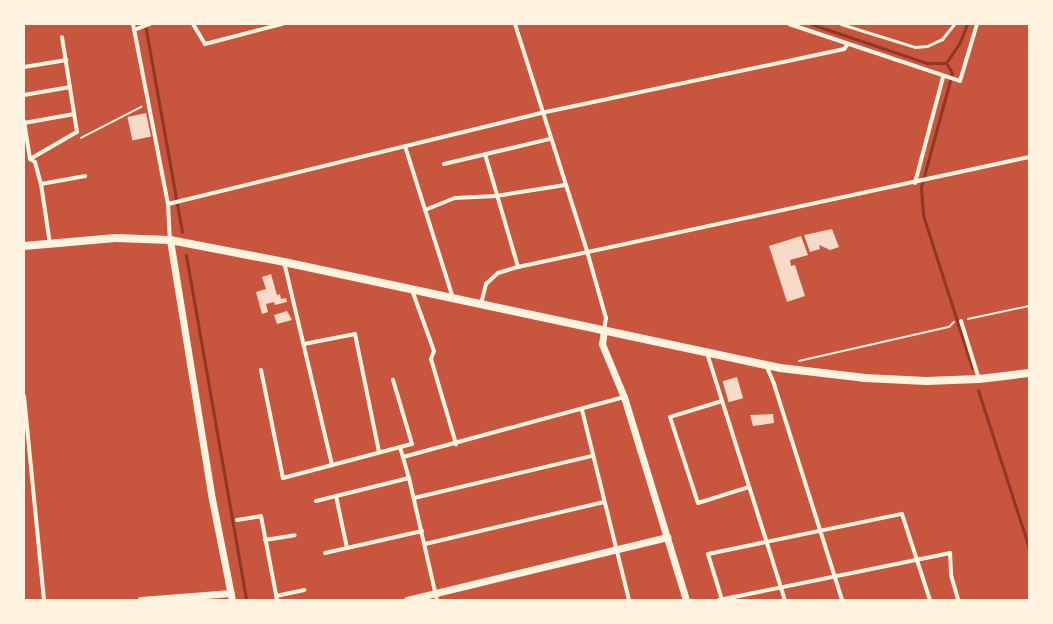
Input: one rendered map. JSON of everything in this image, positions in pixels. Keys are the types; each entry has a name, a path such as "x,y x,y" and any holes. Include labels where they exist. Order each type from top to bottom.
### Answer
{"main road":[{"path":"24,246 116,238 170,240 284,262 780,368 865,378 926,381 979,379 1029,373"}],"street":[{"path":"134,24 168,204 170,240 211,494 231,596 141,600"},
{"path":"134,30 150,24"},
{"path":"193,24 205,44 282,24"},
{"path":"515,24 541,113 587,251 606,318 602,344 624,397 686,600"},
{"path":"789,24 943,77 960,81 977,24"},
{"path":"30,159 77,132 62,37"},
{"path":"168,204 541,113 844,49 848,44"},
{"path":"24,67 66,60"},
{"path":"915,183 943,77"},
{"path":"24,95 70,87"},
{"path":"50,244 41,184 35,162 30,159 24,122 74,114"},
{"path":"444,164 550,138"},
{"path":"405,146 453,298"},
{"path":"485,154 496,196 518,267"},
{"path":"481,304 486,284 498,273 518,267 587,251 915,183 1029,157"},
{"path":"41,184 85,176"},
{"path":"425,210 455,198 496,196 565,185"},
{"path":"284,262 332,465"},
{"path":"412,290 434,351 432,359 456,444"},
{"path":"961,320 979,379"},
{"path":"304,344 355,334 379,452"},
{"path":"707,352 785,600"},
{"path":"766,365 774,384 842,600"},
{"path":"260,370 283,478 412,444 393,380"},
{"path":"24,396 44,600"},
{"path":"403,457 582,410 624,397"},
{"path":"722,401 670,417 698,503 749,488"},
{"path":"582,410 615,550 629,600"},
{"path":"400,447 422,531 436,597"},
{"path":"414,498 592,456"},
{"path":"316,501 409,478"},
{"path":"336,496 347,548"},
{"path":"425,544 604,502"},
{"path":"930,600 916,561 902,514 708,554 721,600 916,561 950,553 951,575 958,600"},
{"path":"238,520 261,516 276,598 304,590"},
{"path":"325,553 422,531"},
{"path":"266,540 295,535"},
{"path":"407,600 436,597 668,537"}],"lane":[{"path":"841,24 915,47 927,46 942,39 954,24"}],"path":[{"path":"77,140 148,104"},
{"path":"780,368 812,357 949,327 952,323 961,320 1029,306"}],"building":[{"path":"146,113 151,136 132,140 127,117"},
{"path":"832,229 839,247 830,250 819,245 820,249 810,252 804,235"},
{"path":"801,236 808,255 790,260 791,266 795,265 805,296 787,302 769,246"},
{"path":"271,274 277,295 280,294 281,299 286,298 287,302 275,305 274,302 266,304 268,312 262,314 256,292 266,289 262,277"},
{"path":"287,311 292,320 277,324 274,315"},
{"path":"737,377 743,398 729,402 723,381"},
{"path":"773,414 774,423 753,426 750,415"}],"waterway":[{"path":"145,24 182,232"},
{"path":"811,24 927,63 946,63"},
{"path":"946,63 960,42 967,24"},
{"path":"946,63 952,73 921,187 923,215 972,368"},
{"path":"186,255 246,600"},
{"path":"978,390 1029,548"}]}
